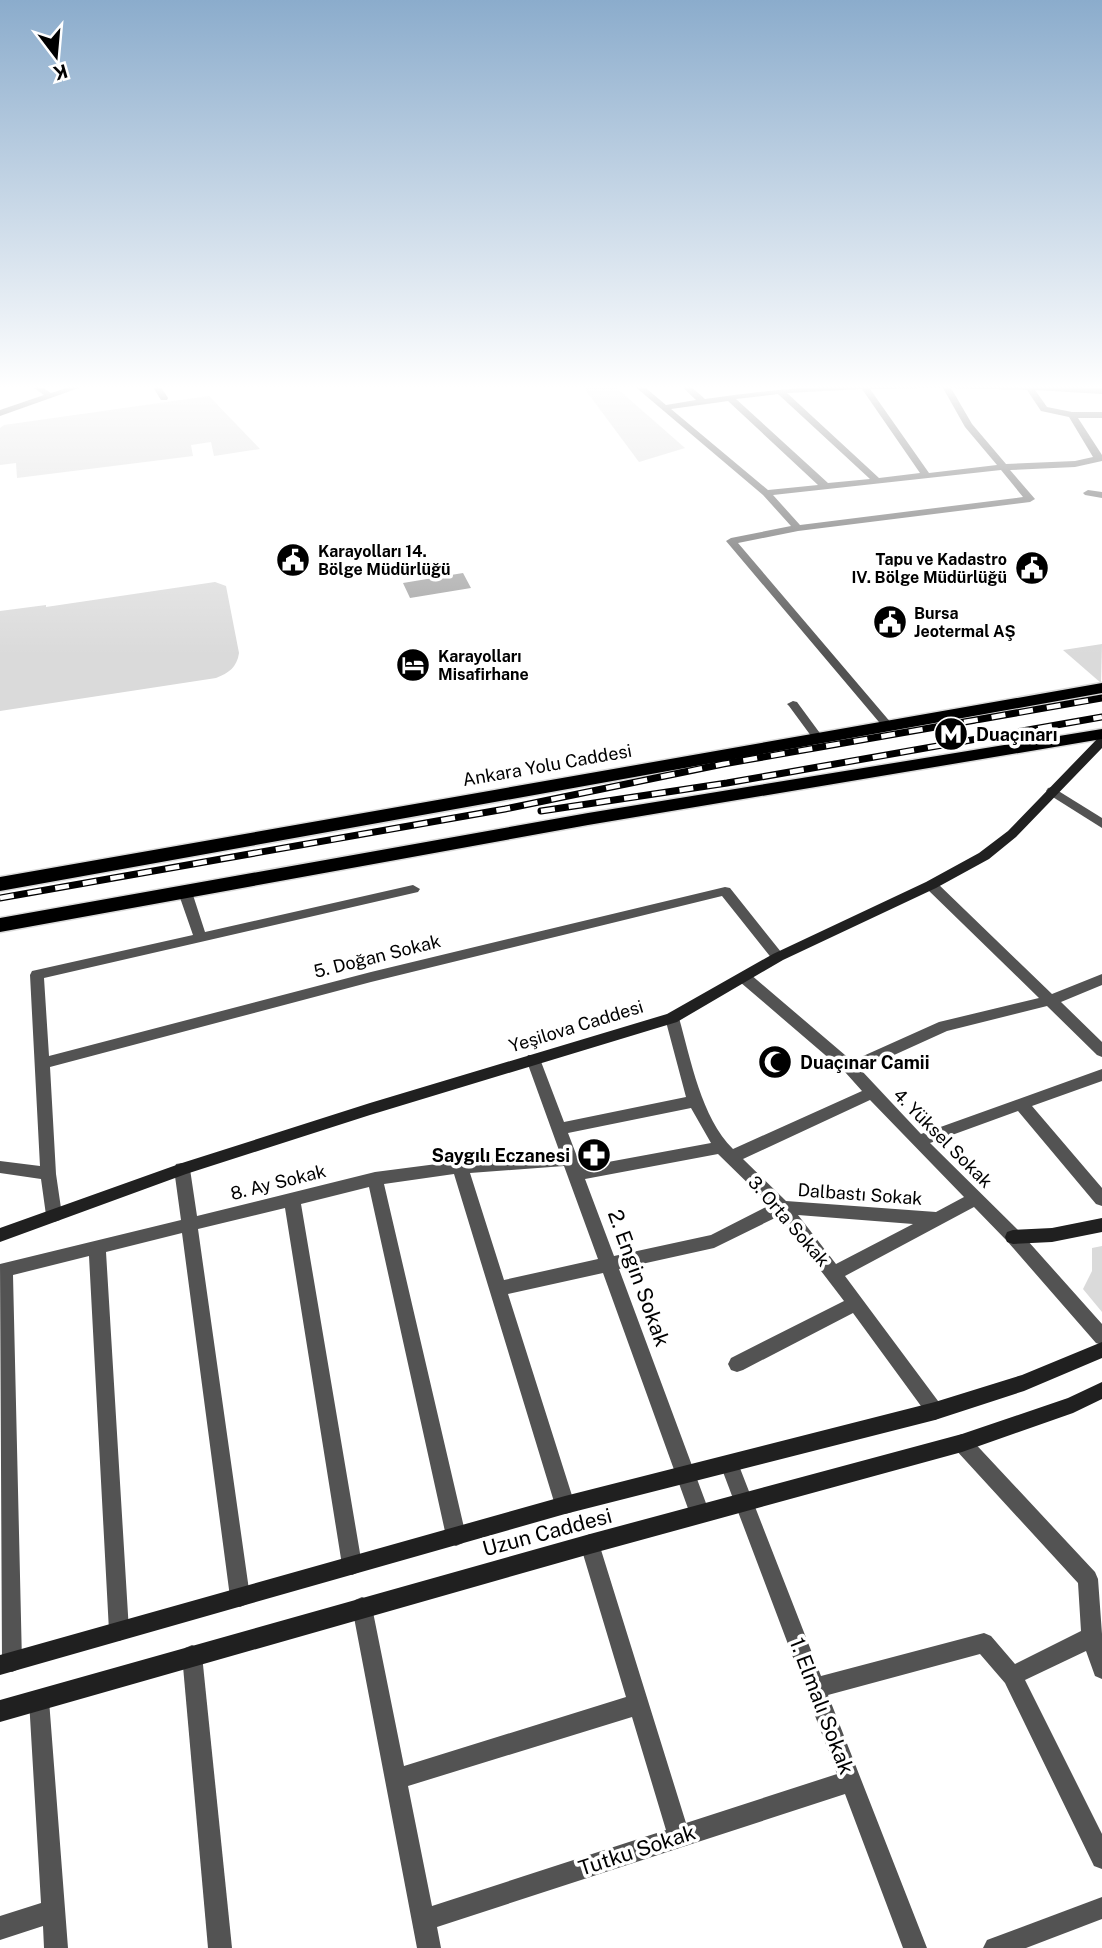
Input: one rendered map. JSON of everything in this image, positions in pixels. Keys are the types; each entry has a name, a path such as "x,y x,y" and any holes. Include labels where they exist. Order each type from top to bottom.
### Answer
{"highway":[{"name":"Ankara Yolu Caddesi","path":"0,884 1102,688"},
{"path":"0,925 588,819 1102,734"}],"main road":[{"name":"Yeşilova Caddesi","path":"0,1235 182,1169 672,1018 778,957 931,885 984,856 1012,834 1102,741"},
{"path":"1013,1237 1052,1235 1102,1224"},
{"name":"Uzun Caddesi","path":"6,1663 565,1505 935,1411 1024,1383 1102,1350"},
{"name":"Uzun Caddesi","path":"0,1711 362,1607 962,1443 1073,1405 1102,1390"}],"street":[{"path":"744,475 766,493 798,528"},
{"path":"813,475 825,486"},
{"path":"871,475 876,480"},
{"path":"766,493 926,475"},
{"path":"888,726 731,541 798,528 1030,499 1010,475"},
{"path":"1088,493 1102,495"},
{"path":"793,705 818,738"},
{"path":"1052,791 1102,824"},
{"path":"931,885 1102,1051"},
{"path":"54,1215 48,1174 37,975 413,888"},
{"name":"5. Doğan Sokak","path":"41,1064 371,977 724,891 778,957"},
{"path":"185,892 200,936"},
{"name":"4. Yüksel Sokak","path":"745,978 850,1068 1013,1237 1102,1337"},
{"path":"850,1068 944,1026 1052,1000 1102,979"},
{"name":"3. Orta Sokak","path":"672,1018 695,1101 726,1152 782,1208 935,1411"},
{"name":"2. Engin Sokak","path":"533,1059 611,1264 701,1514"},
{"path":"918,1141 1102,1075"},
{"name":"8. Ay Sokak","path":"2,1271 292,1198 375,1180 460,1167 573,1167 726,1152 872,1093"},
{"path":"559,1129 695,1101"},
{"path":"1021,1104 1102,1199"},
{"path":"0,1167 48,1174"},
{"path":"460,1167 500,1288 565,1505"},
{"path":"182,1169 240,1597"},
{"path":"375,1180 456,1536"},
{"path":"292,1198 352,1565"},
{"path":"834,1274 975,1199"},
{"name":"Dalbastı Sokak","path":"500,1288 714,1241 782,1208 936,1219"},
{"path":"97,1247 119,1631"},
{"path":"2,1271 6,1663"},
{"path":"737,1364 856,1303"},
{"path":"962,1443 1088,1579 1091,1637 1102,1668"},
{"name":"1. Elmalı Sokak","path":"729,1464 915,1948"},
{"path":"590,1544 679,1836"},
{"path":"362,1607 429,1948"},
{"path":"1012,1676 1091,1637"},
{"path":"814,1688 984,1643 1012,1676 1102,1858"},
{"path":"192,1656 220,1948"},
{"path":"39,1700 56,1948"},
{"path":"396,1779 639,1704"},
{"name":"Tutku Sokak","path":"424,1920 850,1780"},
{"path":"995,1948 1102,1908"},
{"path":"0,1928 54,1911"}],"shaded area":[{"path":"17,475 42,475 17,478"},
{"path":"463,573 471,588 410,598 403,583"},
{"path":"215,582 226,586 239,653 232,669 225,674 216,678 0,711 0,611 46,607"},
{"path":"1102,644 1101,683 1063,650"},
{"path":"1102,1246 1102,1312 1083,1289 1092,1271 1092,1248"}],"railway":[{"path":"0,898 505,809 723,764 1102,698"},
{"path":"541,811 727,783 1102,717"}],"place":[{"name":"Karayolları 14. Bölge Müdürlüğü","path":"293,560"},
{"name":"Tapu ve Kadastro IV. Bölge Müdürlüğü","path":"1032,568"},
{"name":"Bursa Jeotermal AŞ","path":"890,622"},
{"name":"Karayolları Misafirhane","path":"413,665"},
{"name":"Duaçınarı","path":"951,734"},
{"name":"Duaçınar Camii","path":"775,1062"},
{"name":"Saygılı Eczanesi","path":"594,1155"}]}
